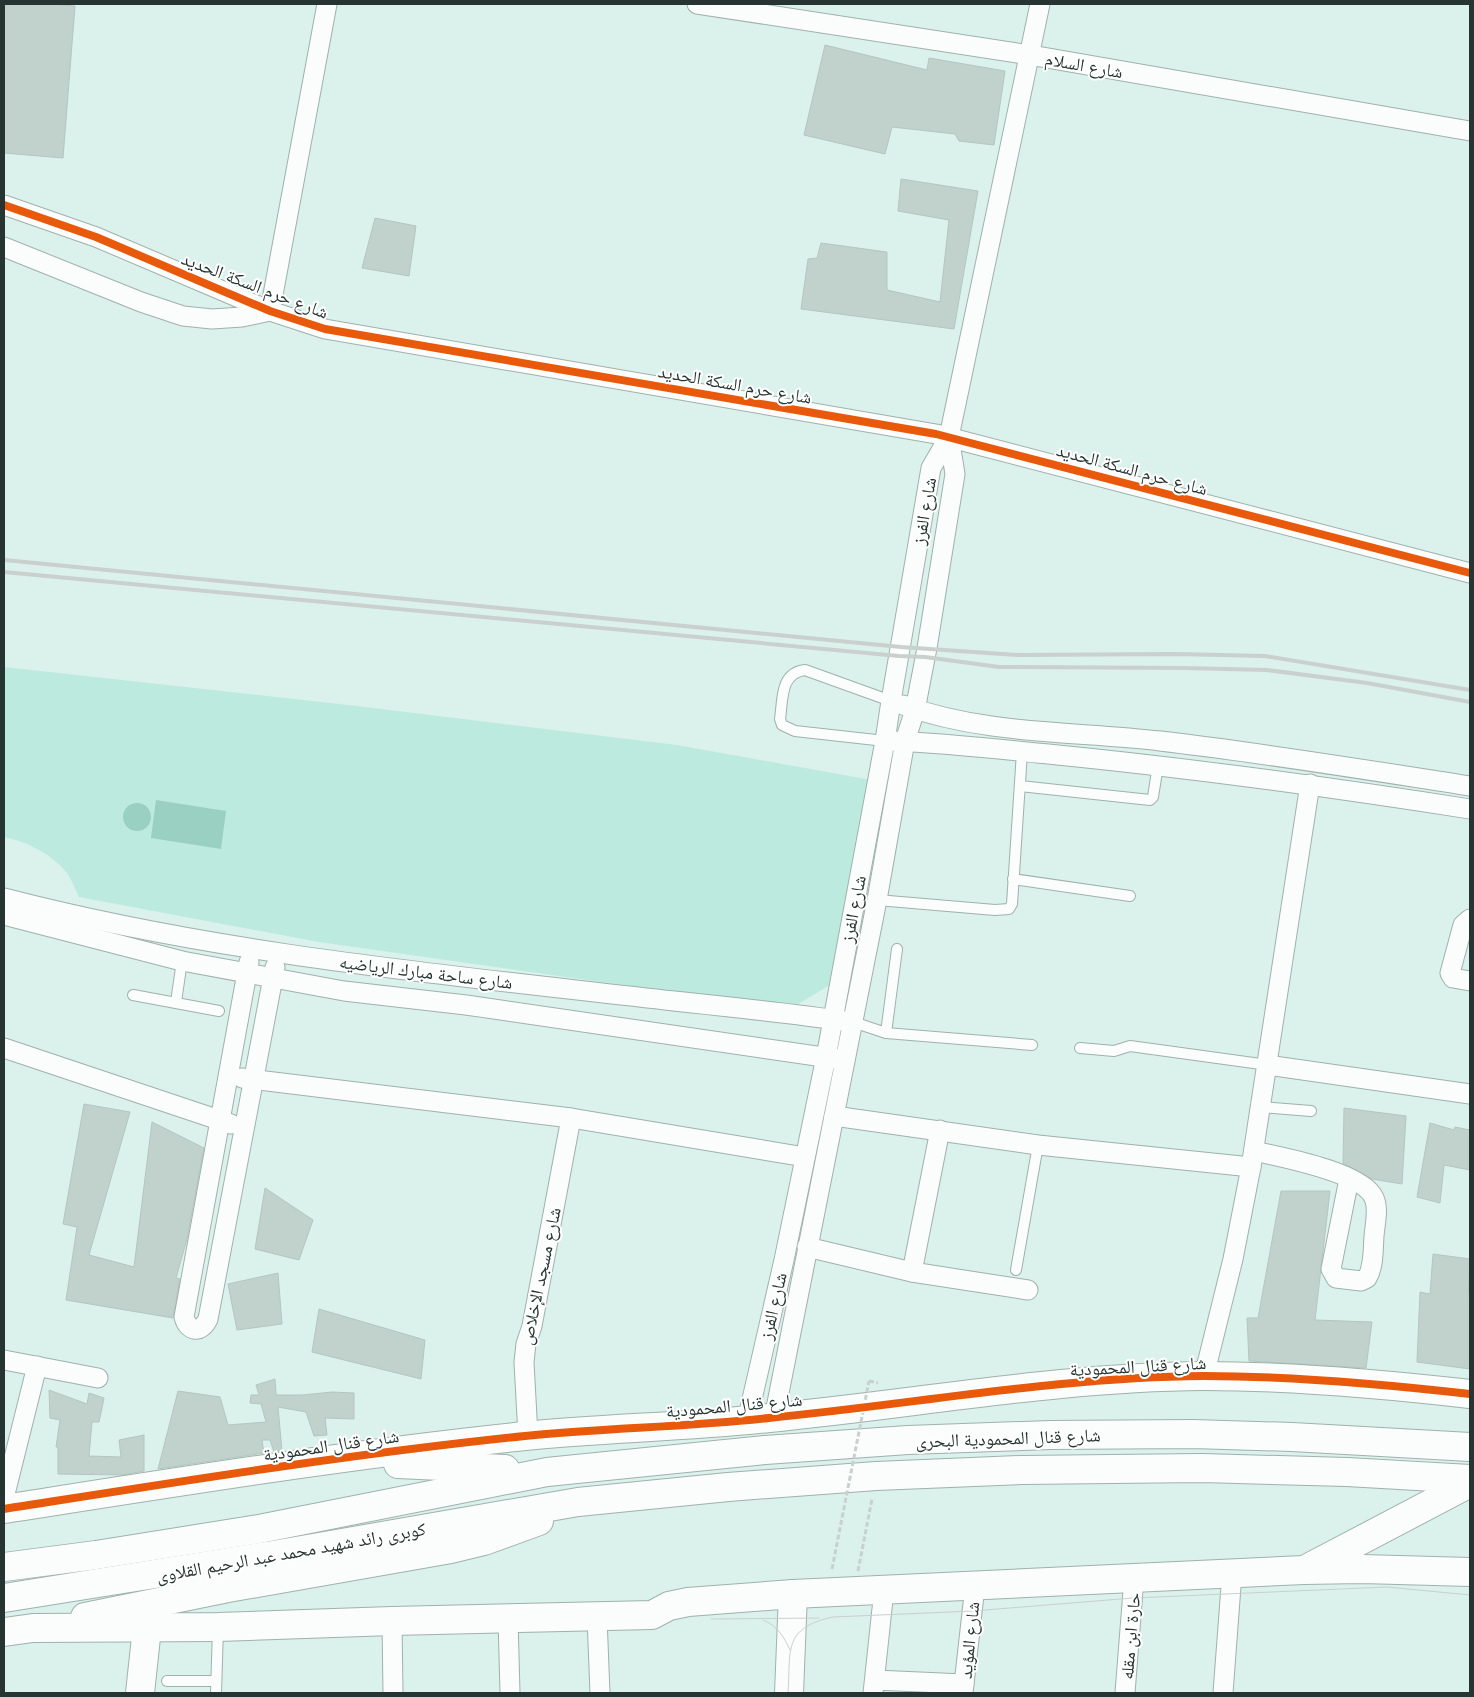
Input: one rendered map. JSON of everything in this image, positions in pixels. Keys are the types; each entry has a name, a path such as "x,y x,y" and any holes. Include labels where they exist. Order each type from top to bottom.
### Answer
{"main road":[{"name":"شارع قنال المحمودية","path":"4,1509 320,1460 528,1436 747,1421 1007,1389 1073,1383 1204,1376 1360,1384 1470,1394"},
{"name":"شارع قنال المحمودية البحرى","path":"547,1472 765,1450 908,1440 1050,1435 1193,1434 1292,1436 1470,1447"},
{"path":"320,1460 547,1472"},
{"name":"شارع قنال المحمودية البحرى","path":"578,1502 728,1487 876,1476 1021,1470 1202,1468 1330,1472 1470,1481"},
{"name":"كوبرى رائد شهيد محمد عبد الرحيم القلاوى","path":"4,1567 96,1555 259,1529 547,1472"},
{"path":"1304,1570 1470,1481"},
{"path":"4,1632 228,1588 451,1549 515,1531 578,1502"},
{"name":"كوبرى رائد شهيد محمد عبد الرحيم القلاوى","path":"4,1598 273,1555 578,1502"},
{"path":"32,1628 218,1627 652,1615 669,1606 688,1602 793,1594 1304,1570 1391,1569 1470,1572"},
{"path":"790,1693 793,1594"},
{"path":"140,1693 147,1628"}],"street":[{"path":"270,311 327,4"},
{"name":"شارع السلام","path":"697,4 1030,55 1470,131"},
{"path":"949,437 1040,4"},
{"name":"شارع حرم السكة الحديد","path":"4,205 96,237 270,311 325,329 949,437 1470,573"},
{"name":"شارع حرم السكة الحديد","path":"4,247 141,302 183,316 212,319 242,317 270,311"},
{"name":"شارع الفرز","path":"747,1421 784,1260 826,1057 886,741 890,701 932,468 949,437"},
{"name":"شارع الفرز","path":"774,1418 846,1060 905,742 915,710 927,648 955,474 949,437"},
{"path":"890,701 915,710 964,722 1000,728 1159,741 1470,786"},
{"path":"961,745 964,722"},
{"path":"998,750 1000,728"},
{"path":"886,741 961,745 1158,765 1310,784 1470,809"},
{"path":"1204,1376 1232,1259 1253,1159 1310,784"},
{"name":"شارع ساحة مبارك الرياضيه","path":"4,898 70,915 277,953 368,966 853,1022"},
{"name":"شارع ساحة مبارك الرياضيه","path":"4,915 182,961 344,991 466,1005 846,1060"},
{"path":"1470,919 1464,925 1450,973 1453,978 1470,981"},
{"path":"251,948 184,1316 186,1324 191,1328 198,1329 205,1325 208,1319 277,953"},
{"path":"4,1048 244,1128"},
{"path":"1268,1065 1470,1094"},
{"path":"228,1076 571,1118 805,1157"},
{"path":"834,1116 1038,1145 1253,1159 1320,1167 1349,1179 1366,1188 1374,1198 1376,1204 1370,1274 1361,1281 1336,1278 1331,1269 1349,1179"},
{"name":"شارع مسجد الإخلاص","path":"528,1436 524,1362 526,1344 532,1326 571,1118"},
{"path":"912,1272 940,1130"},
{"path":"784,1260 806,1255 1028,1290"},
{"path":"4,1360 98,1378"},
{"path":"4,1498 37,1366"},
{"path":"1223,1693 1232,1574"},
{"name":"حارة ابن مقله","path":"1125,1693 1134,1578"},
{"name":"شارع المؤيد","path":"964,1689 975,1586"},
{"path":"884,1590 874,1687 964,1689"},
{"path":"597,1617 600,1693"},
{"path":"508,1618 510,1693"},
{"path":"392,1621 393,1693"}],"lane":[{"path":"886,741 795,731 782,725 780,719 785,684 789,677 796,672 806,670 890,701"},
{"path":"877,900 1006,910 1012,904 1022,752"},
{"path":"1020,786 1150,800 1153,797 1158,765"},
{"path":"1013,879 1130,896"},
{"path":"886,1033 897,949"},
{"path":"176,1002 182,961"},
{"path":"133,995 219,1011"},
{"path":"853,1022 886,1033 1032,1045"},
{"path":"1080,1048 1114,1051 1130,1046 1268,1065"},
{"path":"1261,1107 1311,1111"},
{"path":"1016,1270 1038,1145"},
{"path":"216,1693 218,1627"},
{"path":"167,1681 216,1681"}],"path":[{"path":"832,1569 869,1381"},
{"path":"856,1592 857,1577 876,1476"}],"shaded area":[{"path":"4,667 357,706 677,745 877,781 845,976 793,1007 319,942 79,897 67,873 54,860 30,845 4,837"},
{"path":"156,800 226,811 221,849 151,838"},
{"path":"137,803 147,807 151,817 147,827 137,831 127,827 123,817 127,807"}],"building":[{"path":"4,4 75,6 63,158 4,153"},
{"path":"825,45 927,70 929,58 1005,71 994,145 959,141 955,134 892,127 885,154 804,135"},
{"path":"901,179 978,191 954,329 801,309 808,259 817,258 821,243 887,252 887,290 940,302 949,220 898,211"},
{"path":"375,218 416,226 409,276 362,268"},
{"path":"84,1104 130,1112 89,1255 134,1267 152,1122 204,1148 187,1239 176,1278 180,1279 173,1318 66,1300 77,1227 63,1224"},
{"path":"1344,1108 1406,1116 1402,1184 1372,1179 1343,1163"},
{"path":"1430,1123 1454,1130 1455,1127 1470,1130 1470,1170 1444,1165 1440,1203 1417,1197"},
{"path":"265,1188 313,1220 299,1260 255,1249"},
{"path":"1281,1191 1330,1191 1315,1320 1372,1322 1366,1368 1249,1361 1247,1318 1258,1318"},
{"path":"1433,1254 1470,1259 1468,1299 1470,1299 1470,1369 1417,1362 1420,1292 1430,1294"},
{"path":"278,1273 282,1324 237,1330 228,1284"},
{"path":"319,1309 425,1340 421,1379 312,1352"},
{"path":"275,1379 276,1395 332,1392 354,1393 354,1419 325,1418 327,1435 314,1436 306,1412 278,1407 282,1451 274,1452 270,1440 262,1440 264,1453 158,1469 178,1391 220,1397 228,1425 266,1422 261,1404 250,1403 251,1395 259,1395 256,1385"},
{"path":"49,1390 87,1404 89,1393 104,1398 99,1422 92,1422 89,1456 121,1457 119,1440 144,1435 144,1471 122,1475 58,1474 58,1447 56,1447 60,1420 50,1418"}],"tram line":[{"path":"788,1693 792,1643 805,1628 833,1617 973,1611 1133,1598 1387,1587 1470,1595"},
{"path":"711,1619 819,1618"},
{"path":"763,1620 780,1632 790,1650"}],"railway":[{"path":"4,560 901,647 1017,655 1176,654 1265,656 1470,690"},
{"path":"4,572 925,657 999,667 1267,670 1367,683 1470,702"}],"cycle path":[{"path":"4,205 96,237 270,311 325,329 936,434 1470,573"},
{"path":"4,1509 264,1469 459,1443 555,1433 739,1421 1095,1381 1204,1376 1271,1377 1371,1384 1470,1394"}]}
